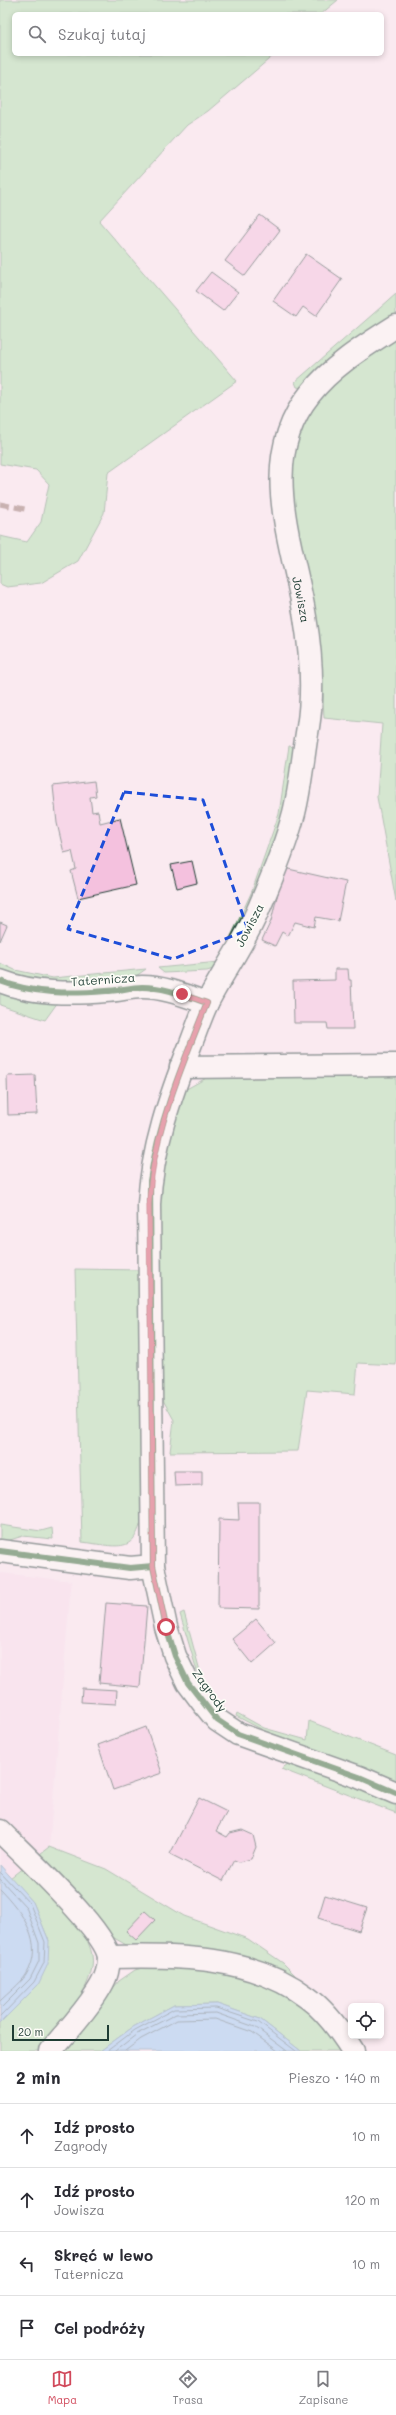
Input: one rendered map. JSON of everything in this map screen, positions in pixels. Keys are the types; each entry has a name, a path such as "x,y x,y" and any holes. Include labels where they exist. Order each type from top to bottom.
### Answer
{"street":[{"name":"Jowisza","path":"153,1566 149,1204 154,1156 181,1067 207,1003 259,910 294,813 311,708 311,673 305,615 284,519 281,468 285,439 296,414 309,395 327,375 356,352 396,326"},
{"name":"Taternicza","path":"0,981 25,989 52,992 107,991 142,987 164,989 207,1003"},
{"path":"181,1067 396,1065"},
{"path":"0,1551 130,1568 153,1566"},
{"name":"Zagrody","path":"153,1566 166,1627 175,1656 188,1683 217,1720 238,1734 359,1777 396,1793"},
{"path":"0,1831 48,1878 82,1916 101,1942 109,1957 107,1974 95,1995 50,2051"},
{"path":"109,1957 194,1957 226,1963 264,1974 289,1986 308,1998 324,2012 353,2051"}],"highlighted area":[{"path":"124,792 203,800 248,930 173,959 68,929"}],"shaded area":[{"path":"0,1573 71,1581 49,1847 10,1878 0,1865"}],"green space":[{"path":"0,0 338,0 323,12 12,12 12,56 273,56 208,111 187,125 99,221 237,381 108,473 104,513 78,561 41,583 7,587 0,584 0,536 27,542 41,522 49,484 36,470 0,464"},
{"path":"396,294 396,317 303,388 297,387 295,382"},
{"path":"396,334 396,901 377,797 382,724 324,718 322,674 288,473 304,416 339,377"},
{"path":"289,746 299,748 284,815 257,892 219,967 207,971 164,973 158,968 219,962 252,891 279,814"},
{"path":"0,963 15,970 53,978 146,969 129,981 52,983 25,978 0,969"},
{"path":"0,990 58,1002 45,1020 0,1005"},
{"path":"396,1075 396,1365 358,1363 355,1394 307,1390 298,1451 170,1452 174,1420 163,1400 158,1373 159,1172 181,1092 210,1076"},
{"path":"75,1269 142,1270 145,1503 142,1520 138,1531 133,1539 127,1544 119,1546 82,1542"},
{"path":"0,1525 41,1531 52,1528 53,1539 23,1536 0,1543"},
{"path":"184,1612 200,1671 197,1671 180,1614"},
{"path":"237,1713 264,1728 307,1740 309,1721 396,1755 396,1780 263,1730 236,1716"},
{"path":"291,1762 396,1801 396,1813 281,1769"},
{"path":"49,1847 106,1869 184,1916 248,1939 283,1963 302,1982 272,1965 242,1957 128,1946 109,1935 36,1857"},
{"path":"24,1867 74,1920 89,1944 93,1961 91,1973 74,2008 38,2051 0,2051 0,2023 49,1941 33,1902 10,1878"},
{"path":"156,1964 194,1964 260,1983 284,1994 318,2018 343,2051 301,2051 260,2019 217,2004 174,2005 133,2027 100,2051 61,2051 119,1981 135,1970"}],"water":[{"path":"0,1865 33,1902 49,1941 48,1964 38,1985 0,2023"},
{"path":"217,2004 260,2019 301,2051 100,2051 133,2027 174,2005"}],"building":[{"path":"260,215 280,230 245,276 225,261"},
{"path":"306,254 342,279 316,316 303,307 296,317 273,301"},
{"path":"211,272 238,292 223,311 196,291"},
{"path":"94,781 96,796 90,797 92,812 98,811 100,823 120,818 136,885 78,898 71,871 76,869 72,851 64,853 57,823 53,786"},
{"path":"192,861 197,883 177,888 171,865"},
{"path":"284,868 346,882 338,921 316,917 314,927 295,922 288,936 282,932 275,946 262,940 271,921"},
{"path":"0,922 7,925 0,941"},
{"path":"335,969 348,969 349,980 351,980 353,1029 328,1029 327,1023 294,1023 293,981 335,980"},
{"path":"35,1075 37,1114 8,1115 7,1076"},
{"path":"174,1471 202,1471 202,1485 175,1486"},
{"path":"238,1502 259,1502 259,1609 218,1608 219,1519 239,1520"},
{"path":"106,1603 147,1606 140,1687 99,1683"},
{"path":"256,1619 276,1643 252,1664 232,1639"},
{"path":"82,1688 117,1690 116,1704 81,1702"},
{"path":"146,1727 162,1773 113,1790 98,1745"},
{"path":"199,1798 227,1812 216,1831 227,1837 230,1833 242,1830 253,1835 256,1847 251,1859 239,1862 234,1860 223,1881 170,1854"},
{"path":"325,1895 367,1908 359,1931 318,1918"},
{"path":"145,1911 155,1920 136,1940 126,1931"}],"marked path":[{"path":"0,504 29,510"}],"cycle path":[{"path":"0,981 39,991 66,993 151,987 175,992 207,1003 173,1090 159,1135 150,1181 153,1566 166,1627 175,1656 188,1683 217,1720 238,1734 359,1777 396,1793"},
{"path":"0,1551 130,1568 153,1566"}],"route":[{"path":"166,1627 153,1566 149,1204 150,1181 160,1130 181,1067 207,1003 182,994"}]}
